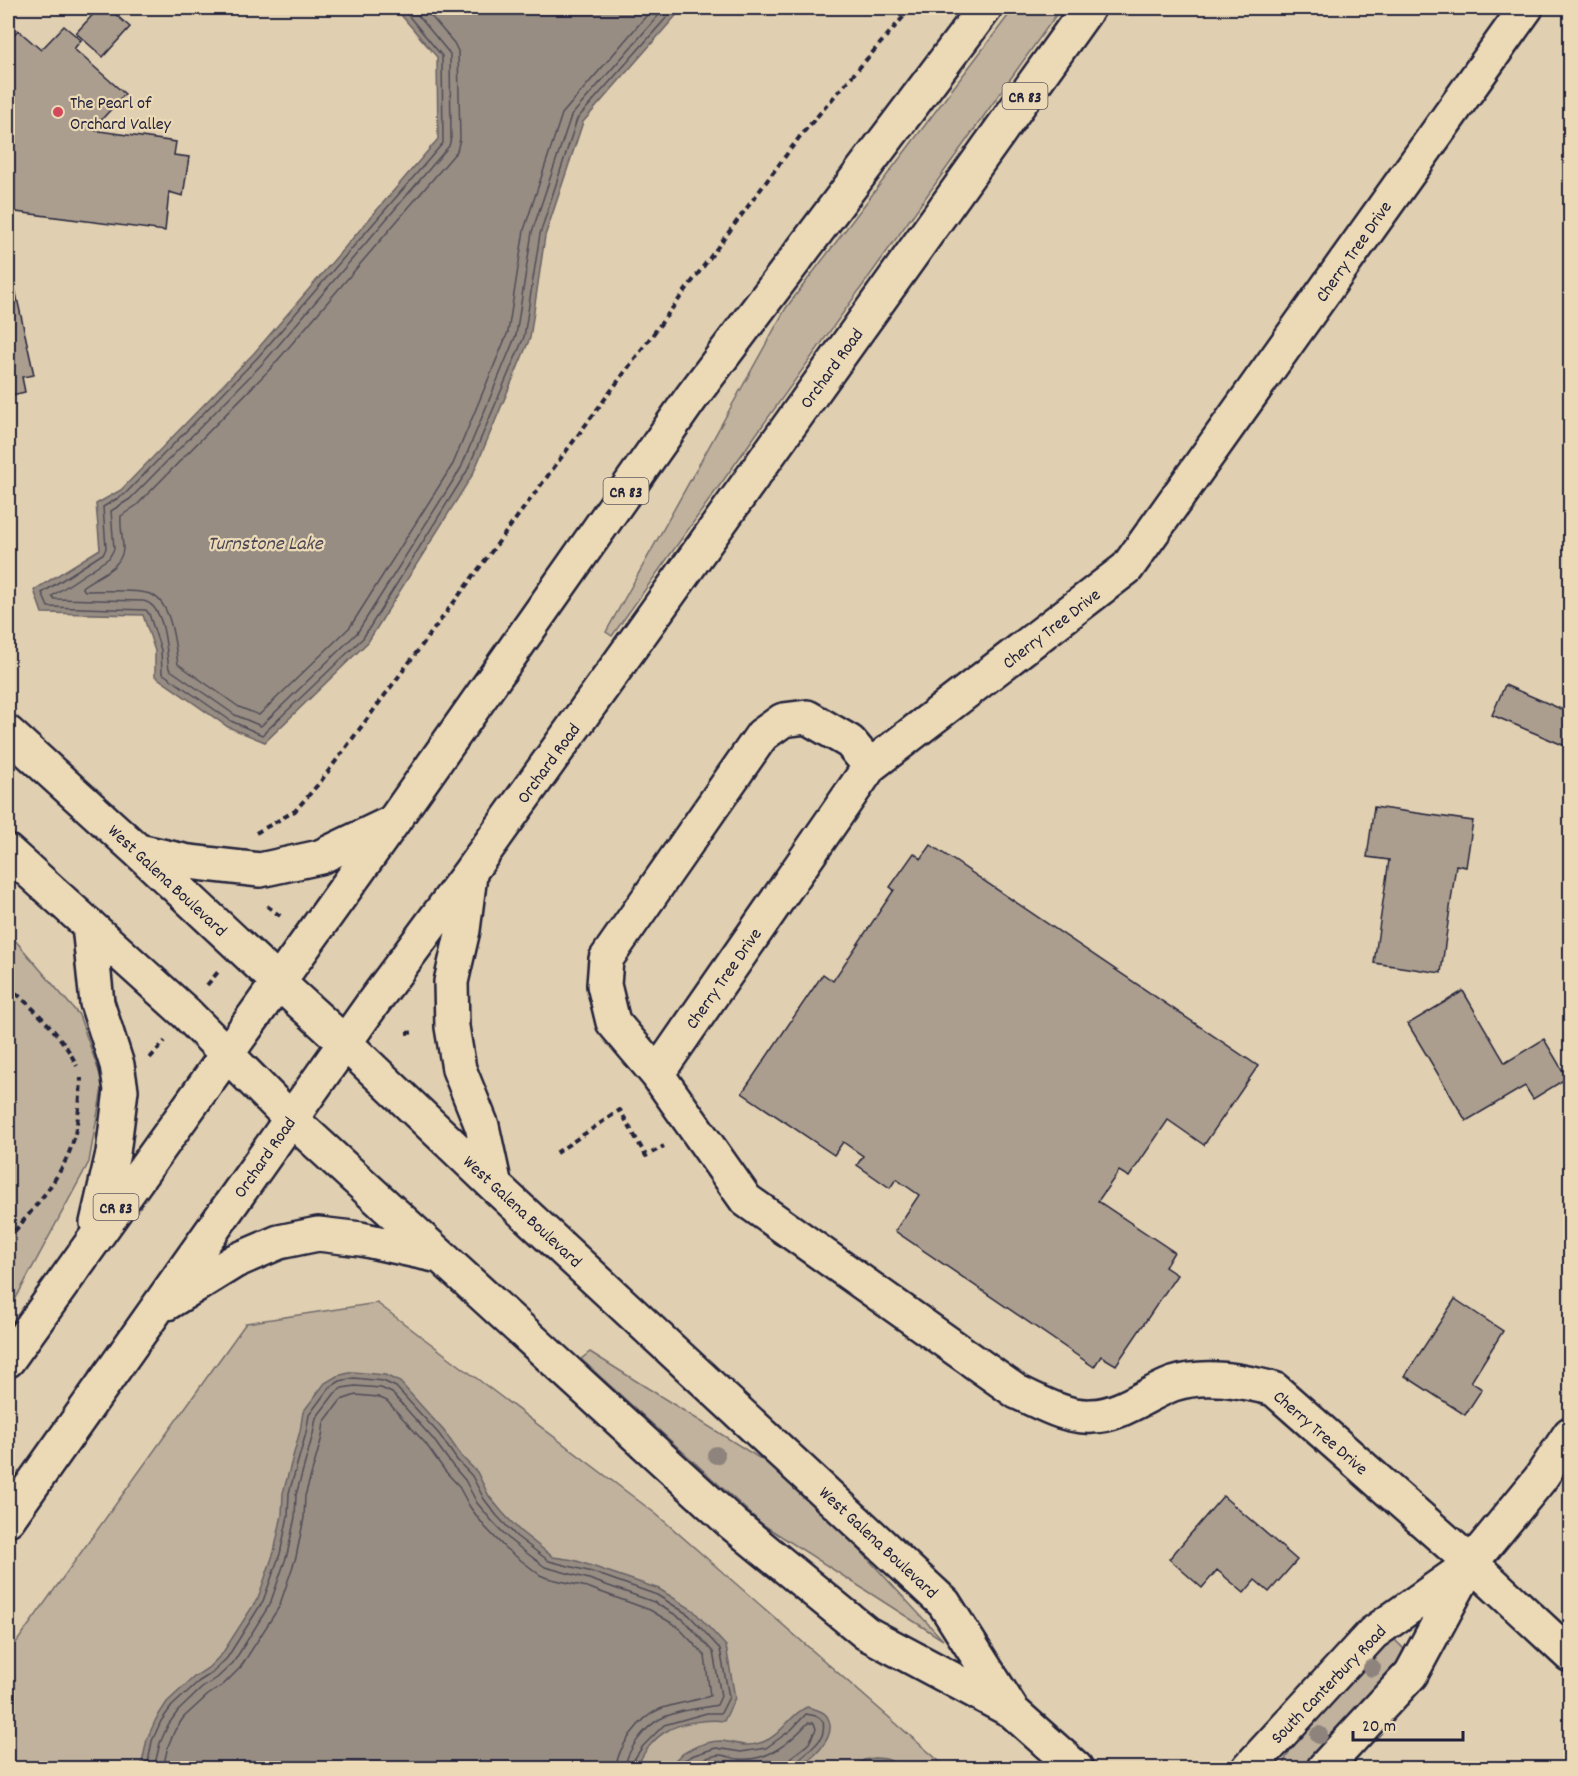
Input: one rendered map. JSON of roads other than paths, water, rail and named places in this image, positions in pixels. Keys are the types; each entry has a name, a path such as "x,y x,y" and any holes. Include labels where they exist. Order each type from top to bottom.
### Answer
{"main road":[{"name":"CR 83","path":"8,1360 393,822 691,398 985,8"},
{"name":"Orchard Road","path":"8,1519 345,1042 471,872 1089,8"},
{"name":"Cherry Tree Drive","path":"1526,8 1127,568 870,766 657,1074 746,1200 1017,1392 1059,1411 1091,1417 1118,1411 1174,1384 1206,1378 1245,1382 1274,1389 1471,1563 1570,1655"},
{"path":"657,1074 613,1022 604,985 606,959 762,735 783,720 807,717 850,742 870,766"},
{"name":"West Galena Boulevard","path":"8,733 345,1042 495,1186 944,1603 1012,1711"},
{"path":"138,851 189,862 260,870 320,857 393,822"},
{"name":"West Galena Boulevard","path":"8,852 186,1013 291,1119 734,1524 866,1633 1012,1711 1076,1768"},
{"path":"471,872 463,930 451,982 452,1027 459,1069 482,1125 495,1186"},
{"path":"89,925 97,1003 117,1065 121,1090 113,1153 94,1237"},
{"path":"156,1310 235,1262 279,1242 318,1234 361,1239 440,1256"},
{"name":"South Canterbury Road","path":"1324,1768 1411,1674 1471,1563 1540,1479 1570,1434"},
{"name":"South Canterbury Road","path":"1249,1768 1373,1633 1471,1563"}],"water":[{"name":"Turnstone Lake","path":"395,8 686,8 680,11 583,122 545,236 530,338 473,474 368,642 265,742 228,727 155,676 155,651 143,615 42,613 34,590 100,549 96,504 121,490 254,353 438,139 437,57"},
{"path":"353,1372 385,1375 400,1382 477,1472 489,1496 502,1512 520,1531 553,1557 574,1560 659,1589 693,1610 726,1646 735,1698 724,1721 695,1722 667,1731 649,1747 638,1768 141,1768 147,1739 167,1702 222,1654 258,1598 274,1552 282,1515 283,1493 303,1412 325,1383 337,1376"},
{"path":"807,1707 824,1714 830,1726 826,1742 814,1756 800,1766 794,1768 669,1768 678,1757 706,1743 721,1741 751,1745 763,1742 775,1735 796,1714"},
{"path":"874,1758 888,1760 899,1768 854,1768 864,1760"}],"place":[{"name":"The Pearl of Orchard Valley","path":"58,112"}]}
